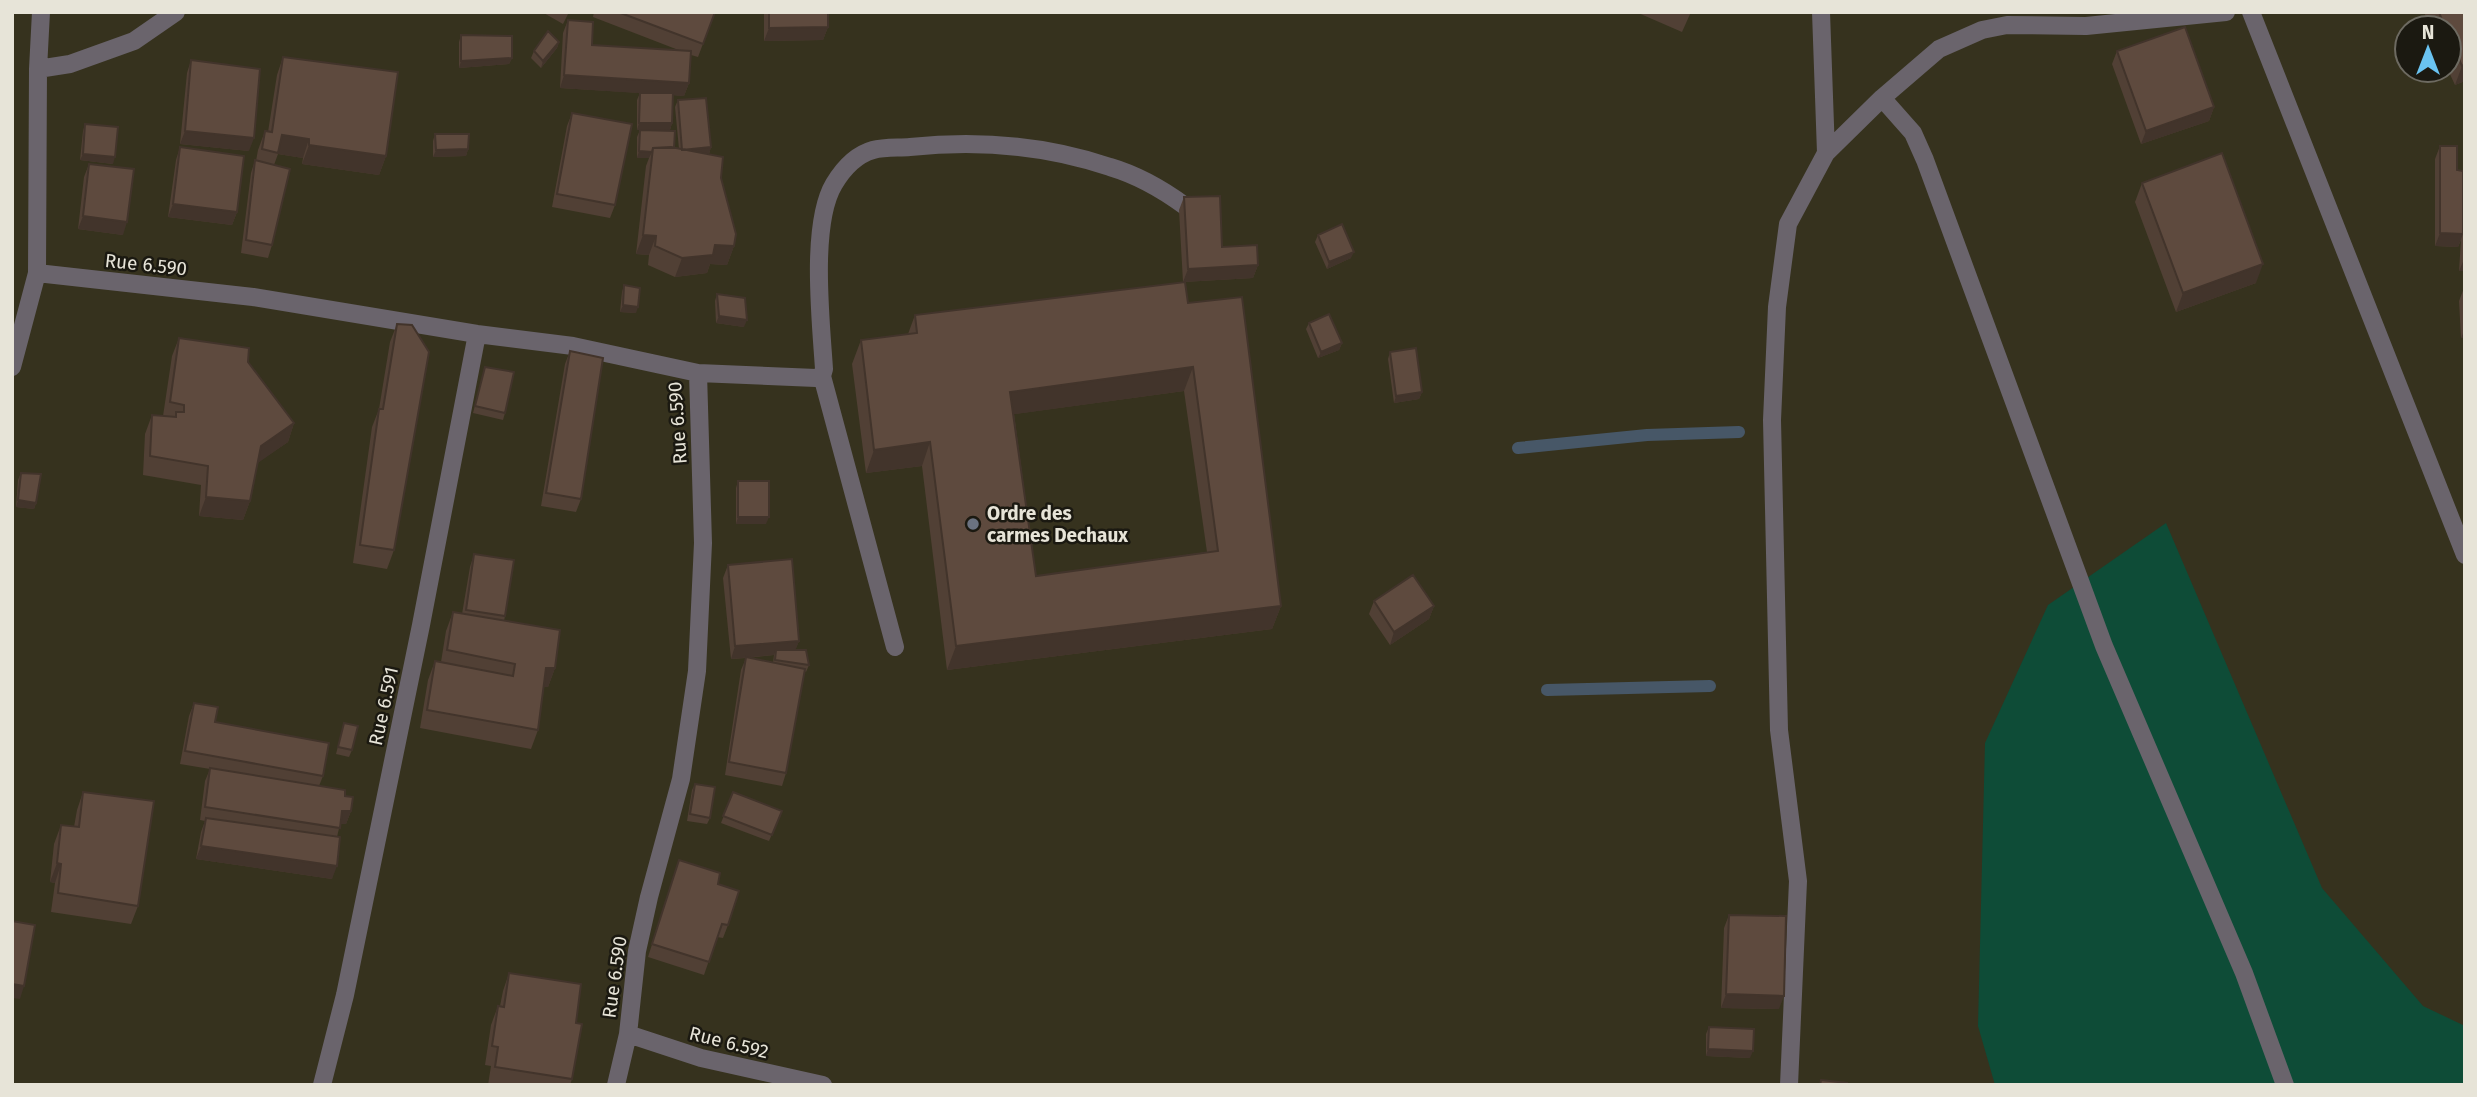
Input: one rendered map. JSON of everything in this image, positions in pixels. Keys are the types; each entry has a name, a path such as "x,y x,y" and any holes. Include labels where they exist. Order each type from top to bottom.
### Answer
{"street":[{"path":"12,367 37,273 38,69 41,12"},
{"path":"38,69 70,64 134,41 176,12"},
{"path":"1821,12 1826,153"},
{"path":"1789,1085 1798,881 1779,730 1772,420 1777,307 1788,224 1826,153 1882,98 1939,49 1982,30 2007,25 2086,26 2226,12"},
{"path":"2251,12 2465,555"},
{"path":"1882,98 1913,133 1925,160 2104,646 2244,973 2285,1085"},
{"path":"895,647 822,376 822,216 832,186 850,162 872,150 940,144 997,144 1059,153 1111,167 1162,189 1185,206"},
{"name":"Rue 6.590","path":"37,273 253,297 477,334 573,346 698,373 703,543 697,671 681,779 637,951 628,1034 616,1085"},
{"name":"Rue 6.591","path":"322,1085 345,995 477,334"},
{"path":"698,373 816,378 822,376"},
{"name":"Rue 6.592","path":"628,1034 701,1059 823,1085"}],"green space":[{"path":"2166,523 2322,888 2423,1006 2465,1026 2465,1085 1995,1085 1978,1026 1985,743 2048,605"}],"building":[{"path":"618,12 715,12 703,44"},
{"path":"769,12 828,12 828,27 769,28"},
{"path":"2439,12 2465,12 2465,65 2463,66 2463,14"},
{"path":"568,20 593,22 592,45 691,51 689,83 564,75"},
{"path":"2185,27 2214,107 2146,131 2117,51"},
{"path":"548,31 559,42 543,61 534,51"},
{"path":"461,35 512,36 512,58 461,61"},
{"path":"283,57 398,72 386,156 309,145 309,139 282,135 278,153 262,149 265,131 272,132"},
{"path":"191,60 260,69 254,138 185,131"},
{"path":"640,93 673,93 672,123 639,123"},
{"path":"706,98 711,147 682,150 678,100"},
{"path":"572,113 632,124 615,205 557,194"},
{"path":"85,124 118,127 115,157 83,154"},
{"path":"640,130 675,131 674,148 653,148 652,152 639,151"},
{"path":"435,134 469,134 468,149 436,150"},
{"path":"2440,146 2457,146 2457,170 2463,171 2463,234 2440,233"},
{"path":"180,147 244,156 237,212 173,204"},
{"path":"671,147 723,157 721,178 736,234 734,246 715,245 713,255 682,258 655,246 656,236 643,235 653,148"},
{"path":"2222,153 2263,264 2183,293 2142,183"},
{"path":"255,160 290,169 272,245 246,240"},
{"path":"89,164 134,169 127,222 83,216"},
{"path":"1220,196 1222,247 1257,245 1258,265 1188,269 1184,197"},
{"path":"1342,224 1354,252 1329,262 1318,235"},
{"name":"Ordre des carmes Dechaux","path":"1185,282 1188,303 1242,297 1281,606 956,646 930,442 874,450 861,340 917,333 915,315","holes":["1193,367 1218,551 1036,576 1010,392"]},
{"path":"624,285 640,288 638,307 623,305"},
{"path":"717,294 745,298 747,320 719,316"},
{"path":"1329,314 1342,343 1321,352 1309,323"},
{"path":"397,324 412,325 429,352 394,550 360,545 379,409 383,409"},
{"path":"179,338 249,348 248,362 294,423 261,446 250,501 206,497 208,466 150,456 152,415 176,417 176,412 184,412 184,405 170,402"},
{"path":"1416,348 1422,392 1396,396 1390,352"},
{"path":"570,351 603,358 581,499 546,493"},
{"path":"485,367 514,372 505,413 475,406"},
{"path":"21,473 41,474 36,503 18,500"},
{"path":"738,481 769,481 769,517 738,517"},
{"path":"474,554 514,560 505,616 466,610"},
{"path":"792,559 799,641 735,646 728,565"},
{"path":"1413,575 1434,606 1394,632 1374,601"},
{"path":"453,612 560,630 555,668 546,668 538,730 427,710 435,661 513,676 515,664 447,650"},
{"path":"776,650 806,650 809,665 775,660"},
{"path":"746,657 805,669 786,773 729,762"},
{"path":"194,703 218,707 215,722 329,743 323,776 185,751"},
{"path":"344,723 358,726 352,750 338,747"},
{"path":"210,768 345,790 345,796 353,797 351,811 342,811 340,828 205,807"},
{"path":"695,784 715,787 710,818 690,814"},
{"path":"83,792 154,801 138,906 58,893 61,864 57,863 61,825 79,827"},
{"path":"733,792 782,811 772,835 723,816"},
{"path":"206,818 340,837 337,866 201,846"},
{"path":"679,860 720,873 718,884 739,891 728,925 722,924 709,962 652,944"},
{"path":"1729,915 1786,916 1784,996 1726,994"},
{"path":"12,921 35,925 24,986 12,984"},
{"path":"509,973 581,984 576,1023 582,1024 572,1079 495,1067 498,1047 492,1046 498,1006 504,1007"},
{"path":"1709,1027 1754,1029 1753,1051 1708,1049"},
{"path":"1821,1080 1847,1083 1847,1085 1820,1085"}],"waterway":[{"path":"1518,448 1647,435 1739,432"},
{"path":"1547,690 1710,686"}],"place":[{"name":"Ordre des carmes Dechaux","path":"973,524"}]}
